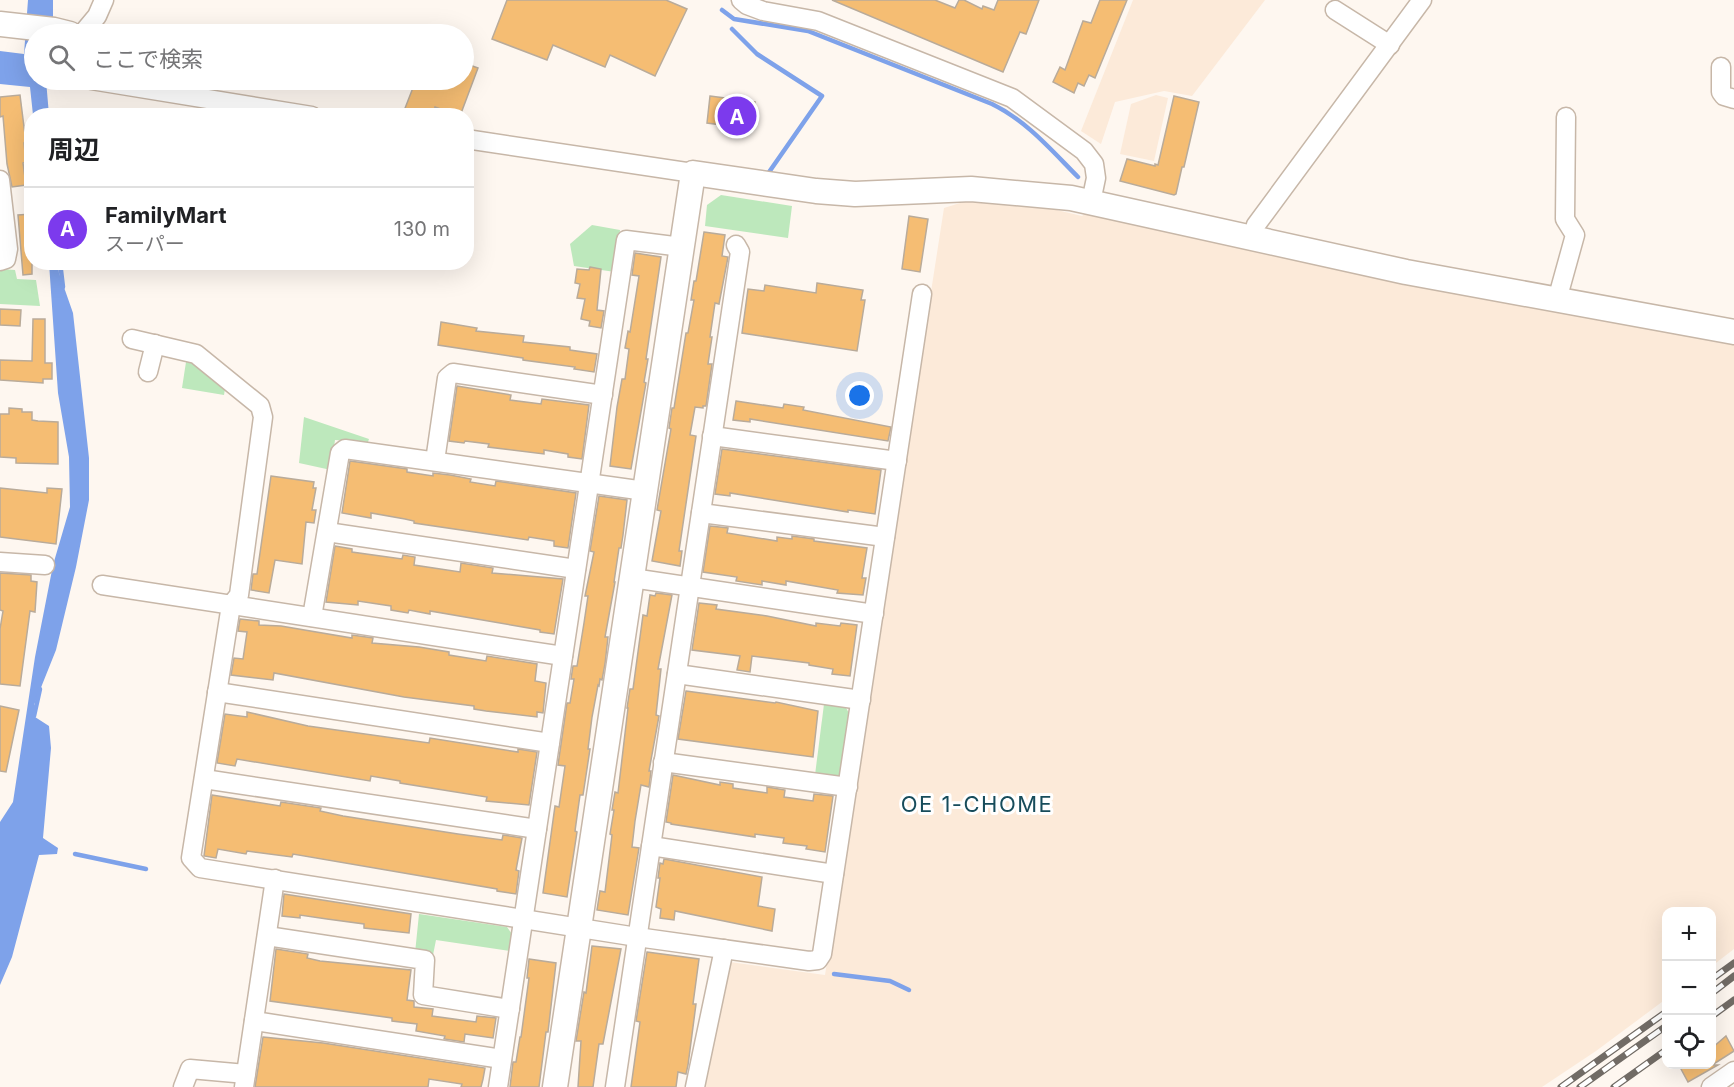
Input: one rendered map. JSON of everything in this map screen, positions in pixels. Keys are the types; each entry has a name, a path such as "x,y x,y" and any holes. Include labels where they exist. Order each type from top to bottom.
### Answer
{"street":[{"path":"90,24 97,16 104,0"},
{"path":"741,0 763,11 818,21 1012,98 1084,151 1094,164 1096,178 1092,202"},
{"path":"1252,239 1256,225 1422,0"},
{"path":"1335,10 1390,45"},
{"path":"1721,67 1721,92 1724,96 1734,99"},
{"path":"152,90 263,108"},
{"path":"1557,300 1575,235 1565,219 1566,117"},
{"path":"474,140 816,191 855,194 971,189 1043,194 1092,202 1406,272 1734,332"},
{"path":"555,1087 693,174"},
{"path":"0,180 8,249 6,259 0,261"},
{"path":"498,1087 626,240 682,247"},
{"path":"615,1087 740,252 736,245"},
{"path":"132,339 196,354 261,406 263,417 239,595 231,605 191,858 200,868 637,937 810,961 818,960 822,954 922,294"},
{"path":"148,372 155,344"},
{"path":"435,461 447,378 453,373 603,395"},
{"path":"712,436 897,461"},
{"path":"312,618 340,453 345,449 645,491"},
{"path":"701,513 885,537"},
{"path":"327,532 576,569"},
{"path":"0,562 45,565"},
{"path":"632,578 874,614"},
{"path":"102,585 563,656"},
{"path":"677,674 861,700"},
{"path":"217,692 550,743"},
{"path":"663,762 848,787"},
{"path":"204,779 537,829"},
{"path":"651,846 834,874"},
{"path":"183,1087 190,1069 245,1081 275,879"},
{"path":"267,936 425,960 423,995 510,1009"},
{"path":"695,1087 724,949"},
{"path":"254,1021 502,1059"},
{"path":"1711,1087 1734,1071"}],"shaded area":[{"path":"1133,0 1265,0 1192,96 1164,91 1115,102 1101,144 1081,131"},
{"path":"1156,95 1168,98 1154,161 1120,154 1131,104"},
{"path":"976,198 1044,207 1082,216 1090,210 1734,338 1734,949 1716,963 1716,907 1662,907 1662,1002 1596,1051 1542,1087 703,1087 730,962 825,975 944,208"}],"green space":[{"path":"721,195 792,206 788,238 705,226 707,205"},
{"path":"592,225 620,230 615,272 574,266 570,244"},
{"path":"0,269 15,270 17,279 36,280 40,306 0,304"},
{"path":"186,362 193,363 225,389 224,395 182,388"},
{"path":"304,417 369,439 368,442 335,440 331,470 299,463"},
{"path":"824,704 845,706 850,715 843,773 835,778 815,775"},
{"path":"419,914 507,927 512,934 510,951 436,940 433,955 415,953"}],"water":[{"path":"28,0 53,0 53,24 26,24"},
{"path":"0,51 24,54 24,86 0,84"},
{"path":"30,90 47,90 48,108 32,108"},
{"path":"49,270 59,270 73,313 89,458 89,500 56,650 34,705 35,717 49,726 51,748 43,838 58,848 57,854 39,855 12,957 0,985 0,822 13,802 35,657 53,565 70,507 69,457 58,393"}],"building":[{"path":"507,0 666,0 687,9 655,76 610,55 605,67 553,45 547,60 492,39"},
{"path":"832,0 935,0 955,8 959,0 964,0 982,9 983,6 994,10 998,0 1039,0 1026,34 1020,32 1003,72"},
{"path":"1100,0 1127,0 1095,78 1089,75 1084,86 1078,83 1074,93 1053,82 1060,67 1065,70 1083,21 1091,23"},
{"path":"474,67 478,68 474,79"},
{"path":"412,90 470,90 463,108 405,108"},
{"path":"20,95 24,127 24,185 12,187 7,164 3,116 0,117 0,97"},
{"path":"710,96 755,102 752,129 707,123"},
{"path":"1174,96 1199,102 1176,194 1120,181 1127,159 1158,165"},
{"path":"18,215 24,215 24,270 32,270 32,274 23,275"},
{"path":"909,216 928,219 920,272 902,269"},
{"path":"704,232 725,235 722,256 728,257 719,304 715,303 708,364 712,364 706,406 695,407 690,435 696,436 679,551 682,551 680,566 652,561 661,511 657,510 671,429 669,428 672,408 674,408 686,333 688,333 694,300 691,300"},
{"path":"635,253 661,257 646,359 648,359 644,382 646,383 631,469 610,466 617,407 622,379 625,379 629,349 625,348 628,331 630,332 639,276 632,275"},
{"path":"590,267 601,269 597,310 604,311 601,328 589,326 590,321 581,319 585,299 577,298 580,284 575,283 577,269 589,270"},
{"path":"817,283 863,290 861,300 865,300 857,351 742,333 748,289 764,291 765,285 816,293"},
{"path":"0,309 21,310 20,326 0,325"},
{"path":"33,319 45,319 45,363 52,363 52,379 43,379 43,383 0,380 0,360 32,361"},
{"path":"441,322 477,328 476,331 524,336 523,342 570,347 570,350 597,354 594,372 438,345"},
{"path":"457,386 511,395 510,400 541,404 542,399 589,405 582,459 544,450 544,454 488,447 489,444 449,441"},
{"path":"736,401 783,408 784,404 804,407 803,410 891,427 888,441 750,419 750,422 733,420"},
{"path":"9,408 32,412 32,420 58,422 58,464 16,463 16,458 0,457 0,414 9,414"},
{"path":"722,449 881,470 875,514 848,510 848,512 730,493 730,496 715,494"},
{"path":"350,461 407,469 407,472 433,476 433,473 450,475 471,479 470,482 495,486 496,481 576,493 568,548 554,546 554,541 529,537 528,540 414,523 414,521 371,513 371,518 342,513"},
{"path":"271,476 314,482 313,488 316,488 312,510 316,510 314,523 306,522 302,564 275,560 269,593 251,590 253,574 257,574"},
{"path":"0,488 47,493 47,488 62,489 56,544 0,537"},
{"path":"599,496 627,500 605,637 608,637 605,664 592,717 588,749 590,749 583,795 580,795 567,897 543,893 555,806 559,807 565,766 558,765 567,703 570,703 574,679 571,679 573,666 577,666 584,623 588,596 585,596 594,552 590,551"},
{"path":"710,526 728,528 727,533 777,541 777,537 792,539 792,536 867,548 862,578 866,578 863,595 837,593 838,590 786,581 786,585 762,581 762,585 736,581 737,577 703,572"},
{"path":"335,546 352,549 352,552 402,559 403,555 415,557 414,565 460,572 461,563 493,568 492,573 563,579 554,634 430,611 430,614 409,610 408,613 391,610 391,606 358,601 358,605 326,602"},
{"path":"0,573 31,575 31,581 37,582 35,612 30,611 20,686 0,684 0,629 3,611 0,610"},
{"path":"656,593 672,595 658,669 661,669 656,715 659,716 649,771 651,771 649,787 641,785 635,821 632,847 639,848 628,915 597,910 600,891 605,892 612,835 610,834 614,810 612,810 615,792 618,793 627,708 630,689 633,689 643,615 647,616 650,595 655,596"},
{"path":"699,603 717,605 716,609 816,626 816,623 840,626 841,623 857,625 850,676 832,674 833,669 809,665 809,663 752,656 750,672 737,670 740,656 692,650"},
{"path":"240,619 259,621 259,625 281,626 352,638 352,635 373,638 372,643 419,647 486,661 487,656 537,664 535,681 546,683 543,713 537,712 537,717 486,711 474,709 474,706 404,697 274,673 273,680 231,675 234,658 243,659 247,632 238,631"},
{"path":"686,691 776,702 818,711 813,757 678,739"},
{"path":"0,706 19,710 6,772 0,771"},
{"path":"247,712 308,726 429,743 430,738 518,752 518,749 537,752 529,805 486,801 487,797 371,776 370,781 237,759 235,766 217,763 225,714 247,717"},
{"path":"673,775 720,785 720,782 733,784 733,788 767,793 767,787 785,790 784,797 813,801 814,794 833,796 825,852 806,849 807,846 783,843 784,838 755,834 755,837 666,822"},
{"path":"212,795 280,806 281,802 321,808 320,811 343,816 458,834 502,840 503,835 522,838 516,870 519,871 516,894 293,854 292,857 247,851 246,854 218,849 216,858 204,856"},
{"path":"664,859 762,877 758,906 775,909 772,931 675,911 674,920 660,918 661,909 656,907 660,863 663,864"},
{"path":"284,894 411,914 409,933 364,928 364,924 300,915 300,918 282,916"},
{"path":"592,946 621,949 603,1044 599,1044 593,1087 578,1087 581,1041 576,1041 584,992 586,993"},
{"path":"276,949 308,954 307,958 320,961 411,970 407,1000 414,1001 414,1007 433,1009 432,1016 476,1022 477,1016 496,1018 493,1038 465,1034 464,1042 444,1039 445,1036 416,1031 417,1024 392,1021 392,1018 270,1001"},
{"path":"647,952 699,959 688,1065 686,1074 678,1072 676,1087 631,1087 640,1022 636,1021"},
{"path":"529,959 556,963 548,1032 546,1032 539,1087 510,1087 513,1062 516,1062 521,1037 529,978 527,978"},
{"path":"1726,1036 1734,1051 1716,1062 1716,1045"},
{"path":"263,1037 323,1043 485,1068 481,1087 461,1087 462,1084 429,1079 428,1087 255,1087"},
{"path":"1681,1069 1711,1069 1688,1082"}],"waterway":[{"path":"722,10 734,19 808,31 992,104 1028,128 1078,177"},
{"path":"732,29 757,54 822,96 767,175"},
{"path":"61,270 63,287"},
{"path":"34,716 40,689"},
{"path":"75,854 146,869"},
{"path":"834,974 890,981 909,990"}],"railway":[{"path":"1716,976 1734,963"},
{"path":"1716,990 1734,976"},
{"path":"1713,1015 1734,1000"},
{"path":"1561,1087 1662,1015"},
{"path":"1580,1087 1662,1029"},
{"path":"1614,1087 1662,1053"}],"place":[{"name":"FamilyMart","path":"737,116"}],"district":[{"name":"OE 1-CHOME","path":"977,804"}]}
